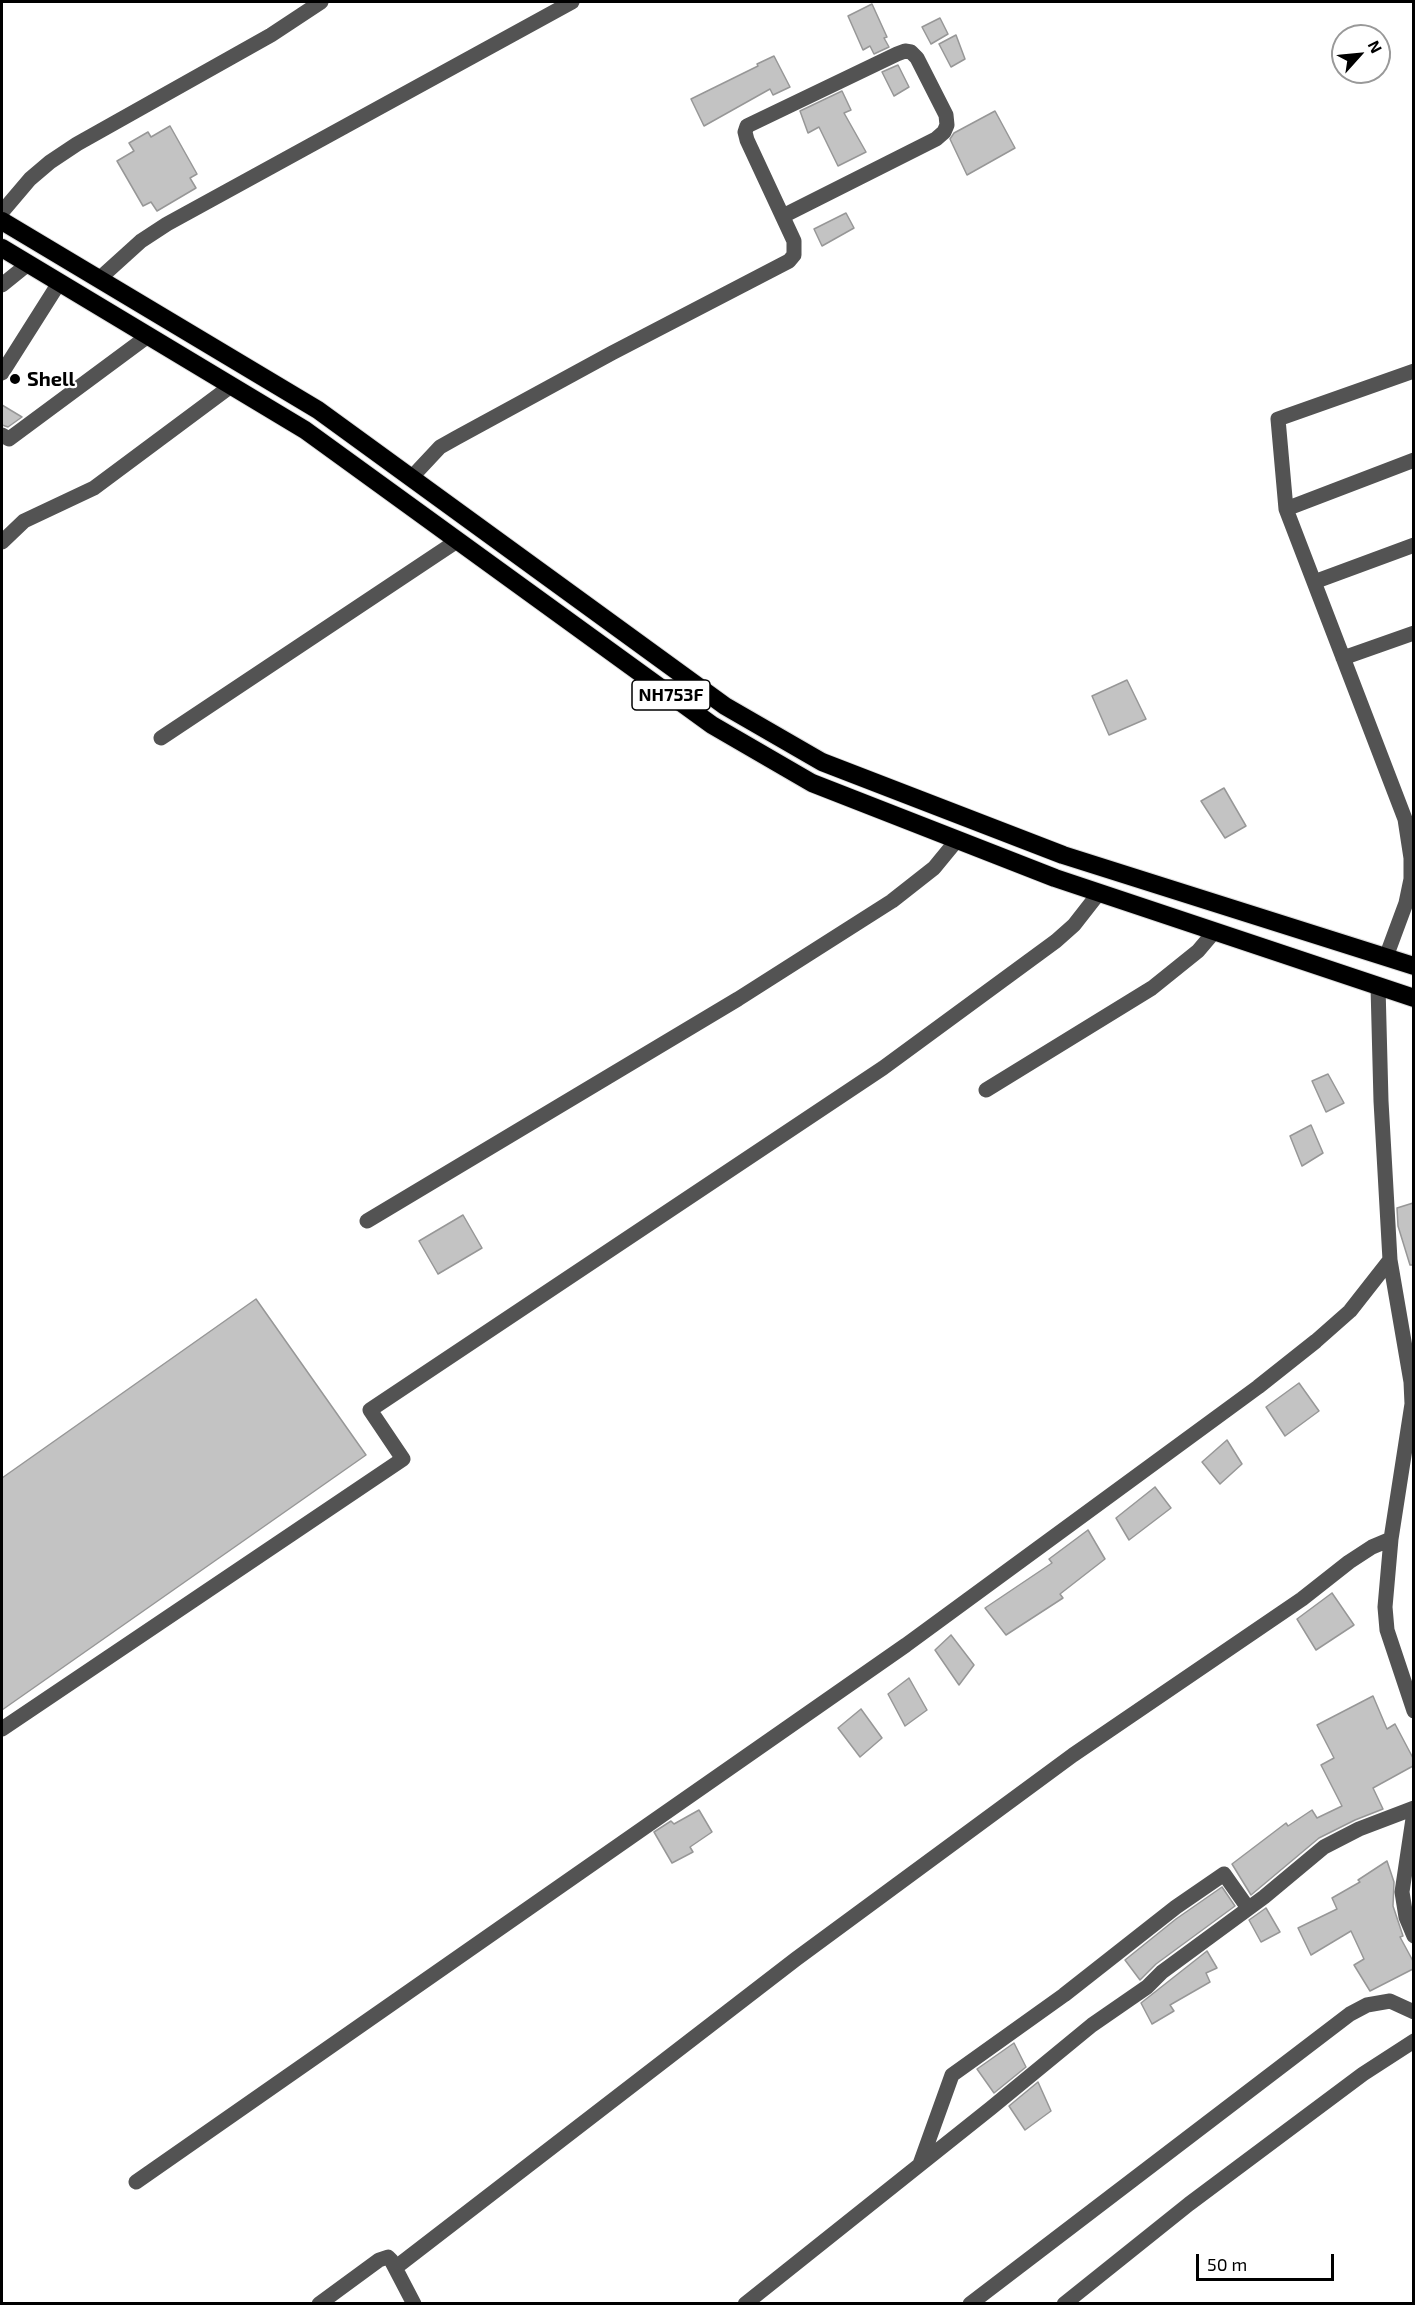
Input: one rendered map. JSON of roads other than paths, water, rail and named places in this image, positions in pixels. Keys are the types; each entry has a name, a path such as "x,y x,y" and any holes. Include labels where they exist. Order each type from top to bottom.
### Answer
{"highway":[{"name":"NH753F","path":"2,221 318,410 725,706 822,762 1063,855 1413,966"},
{"name":"NH753F","path":"2,248 305,430 712,725 812,783 1099,893 1413,998"}],"street":[{"path":"2,212 30,179 77,144 271,35 321,2"},
{"path":"99,279 141,241 167,224 572,2"},
{"path":"411,478 440,447 612,353 789,261 796,248 747,140 745,132 747,126 897,54 904,51 911,52 917,58 946,115 947,125 944,132 936,139 783,216"},
{"path":"2,285 28,264"},
{"path":"2,373 59,283"},
{"path":"2,435 9,439 148,336"},
{"path":"1386,957 1406,903 1411,879 1411,858 1405,819 1286,508 1278,419 1413,371"},
{"path":"2,542 24,521 93,488 231,386"},
{"path":"1286,508 1413,460"},
{"path":"162,738 458,541"},
{"path":"1314,582 1413,545"},
{"path":"1343,658 1413,633"},
{"path":"367,1221 738,999 892,901 934,868 957,840"},
{"path":"2,1729 403,1459 369,1410 883,1068 1056,941 1074,925 1099,893"},
{"path":"986,1090 1152,988 1198,951 1215,932"},
{"path":"1378,986 1381,1101 1390,1260 1411,1382 1412,1404 1391,1539 1385,1607 1387,1630 1413,1712"},
{"path":"136,2182 906,1645 1258,1387 1350,1311 1390,1260"},
{"path":"395,2268 796,1959 1073,1755 1302,1599 1349,1562 1372,1547 1391,1539"},
{"path":"745,2304 1092,2025 1147,1987 1162,1972 1248,1908 1324,1847 1338,1838 1413,1808"},
{"path":"1413,1812 1402,1892 1406,1917 1413,1936"},
{"path":"920,2164 952,2075 1065,1995 1176,1907 1224,1874 1248,1908"},
{"path":"970,2304 1350,2014 1367,2005 1390,2001 1413,2012"},
{"path":"1064,2304 1190,2204 1363,2074 1413,2041"},
{"path":"319,2304 383,2258 391,2259 414,2304"}],"place":[{"name":"Shell","path":"15,379"}]}
